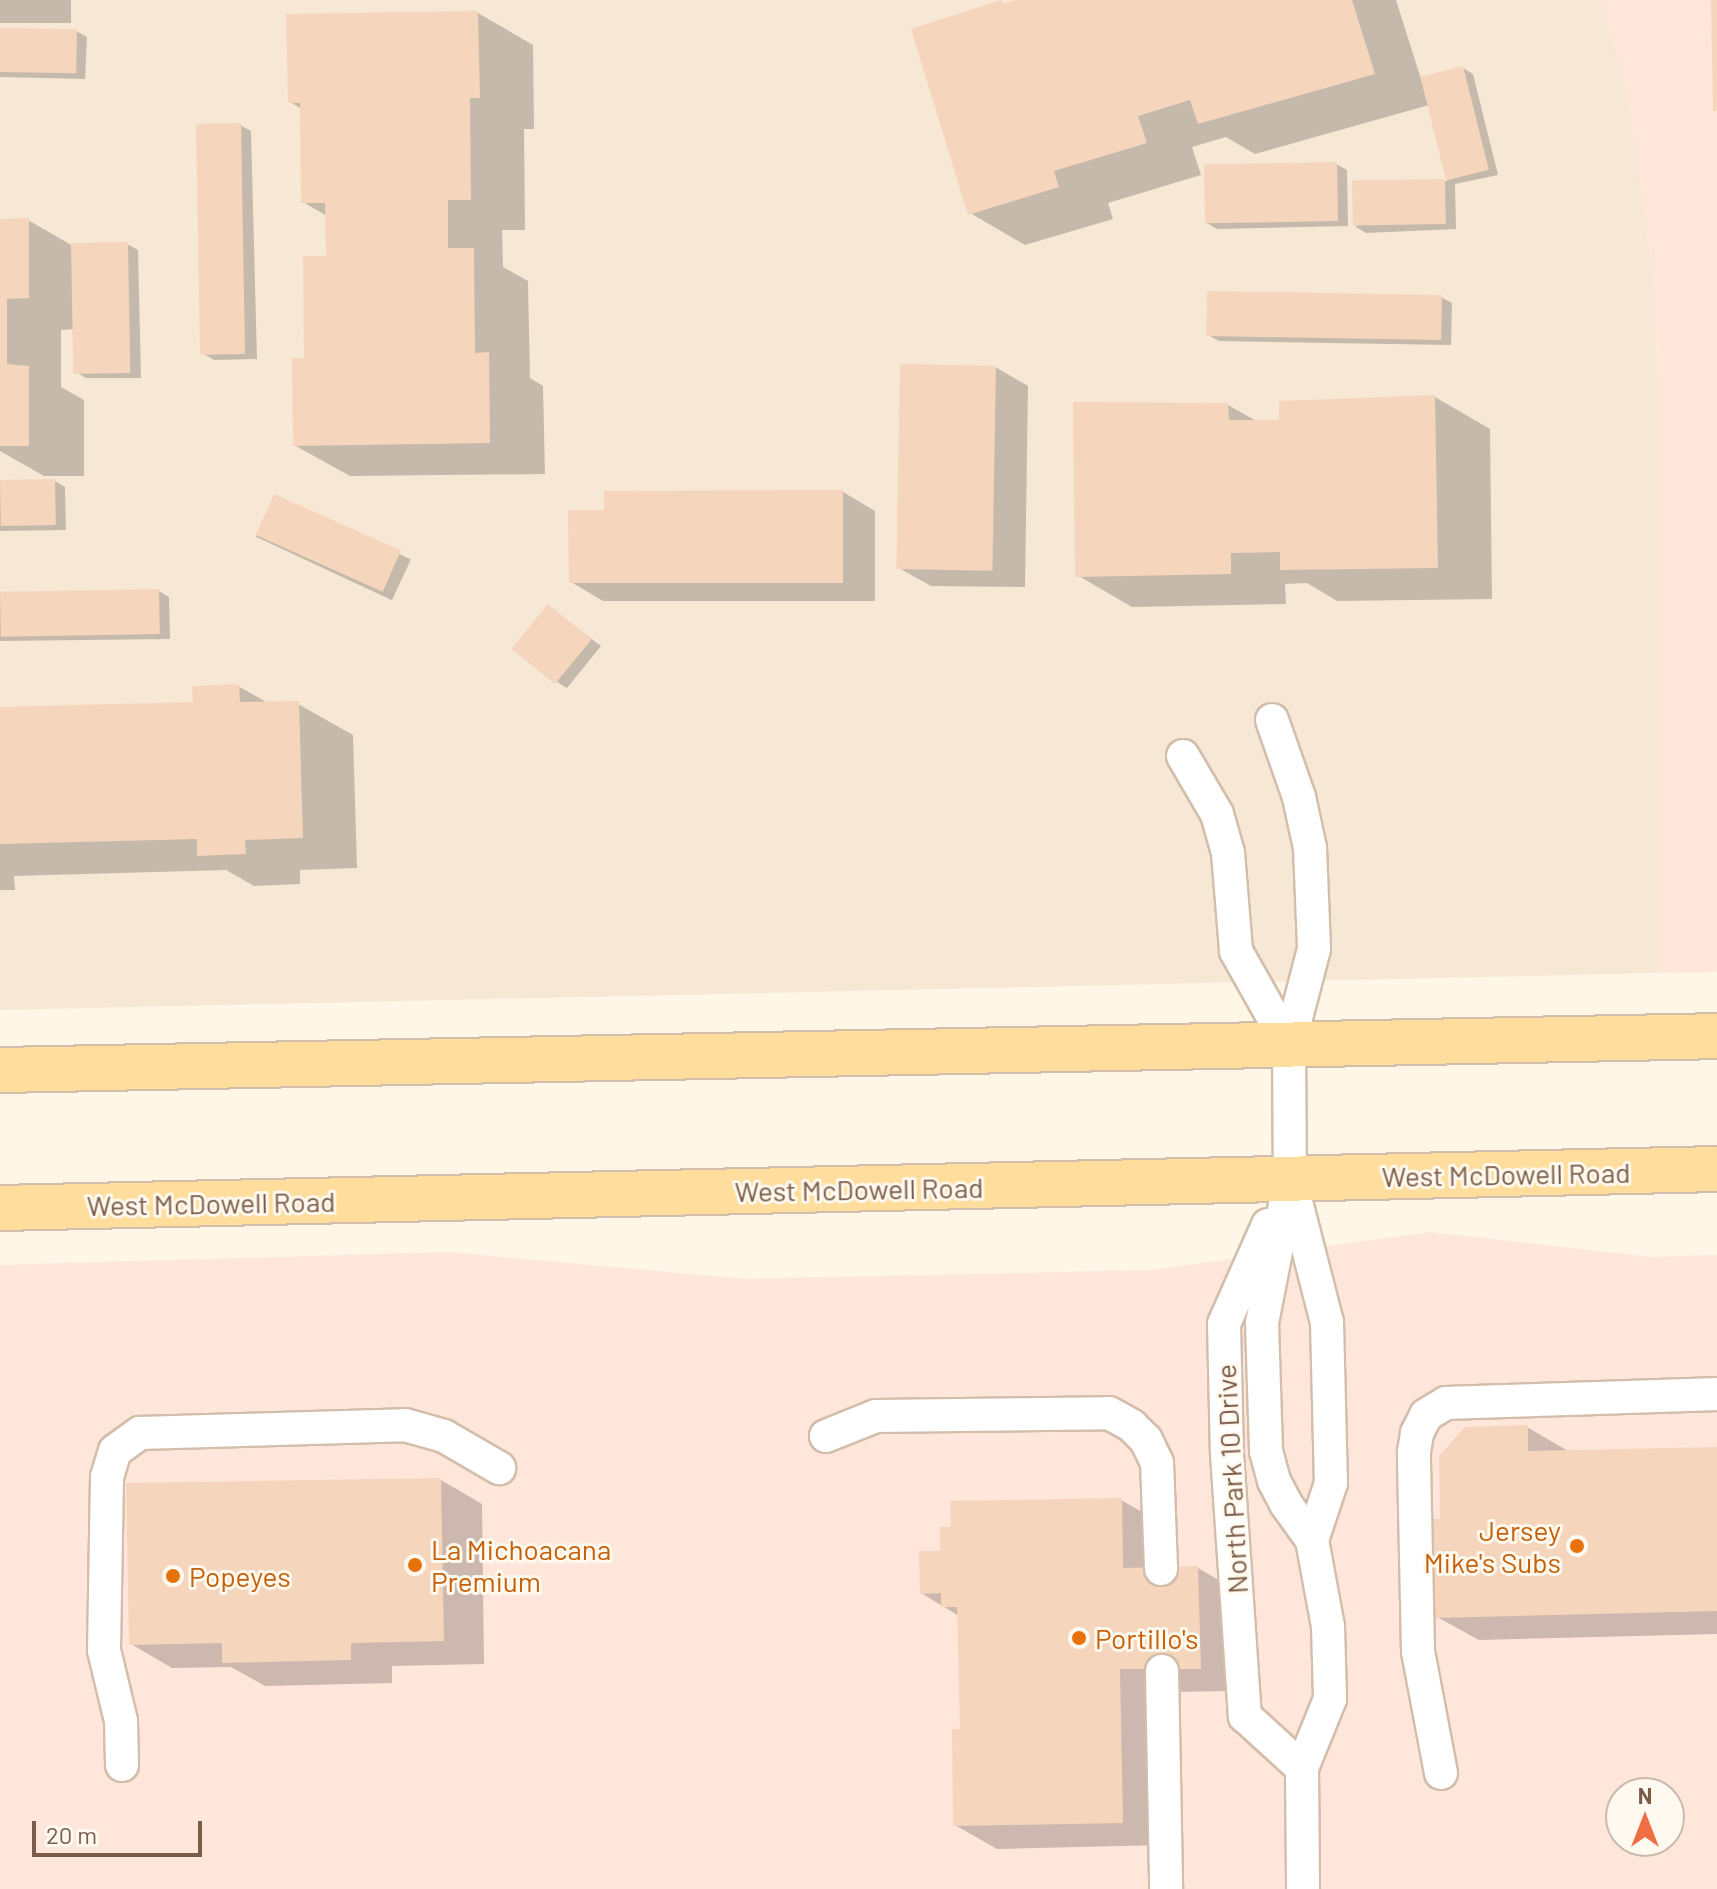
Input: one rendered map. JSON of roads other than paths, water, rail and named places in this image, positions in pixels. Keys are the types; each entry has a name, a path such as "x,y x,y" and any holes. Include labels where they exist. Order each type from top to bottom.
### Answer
{"main road":[{"path":"0,1070 1717,1036"},
{"name":"West McDowell Road","path":"0,1208 1717,1169"}],"lane":[{"path":"1272,720 1299,797 1310,848 1314,949 1289,1045"},
{"path":"1183,756 1217,814 1228,853 1236,951 1289,1045"},
{"name":"North Park 10 Drive","path":"1289,1045 1290,1179 1262,1323 1266,1451 1286,1504 1312,1540 1328,1626 1330,1699 1302,1768 1303,1889"},
{"name":"North Park 10 Drive","path":"1290,1179 1327,1322 1331,1483 1312,1540"},
{"name":"North Park 10 Drive","path":"1290,1179 1224,1324 1224,1353 1227,1454 1245,1716 1302,1768"},
{"path":"1441,1773 1418,1651 1414,1452 1417,1433 1426,1415 1446,1403 1717,1394"},
{"path":"826,1436 876,1416 1109,1413 1132,1426 1146,1440 1157,1463 1161,1569"},
{"path":"122,1765 121,1721 104,1650 107,1477 115,1451 140,1433 405,1425 444,1436 499,1468"},
{"path":"1162,1671 1166,1889"}],"place":[{"name":"Jersey Mike's Subs","path":"1577,1546"},
{"name":"La Michoacana Premium","path":"415,1565"},
{"name":"Popeyes","path":"173,1576"},
{"name":"Portillo's","path":"1079,1638"}]}
